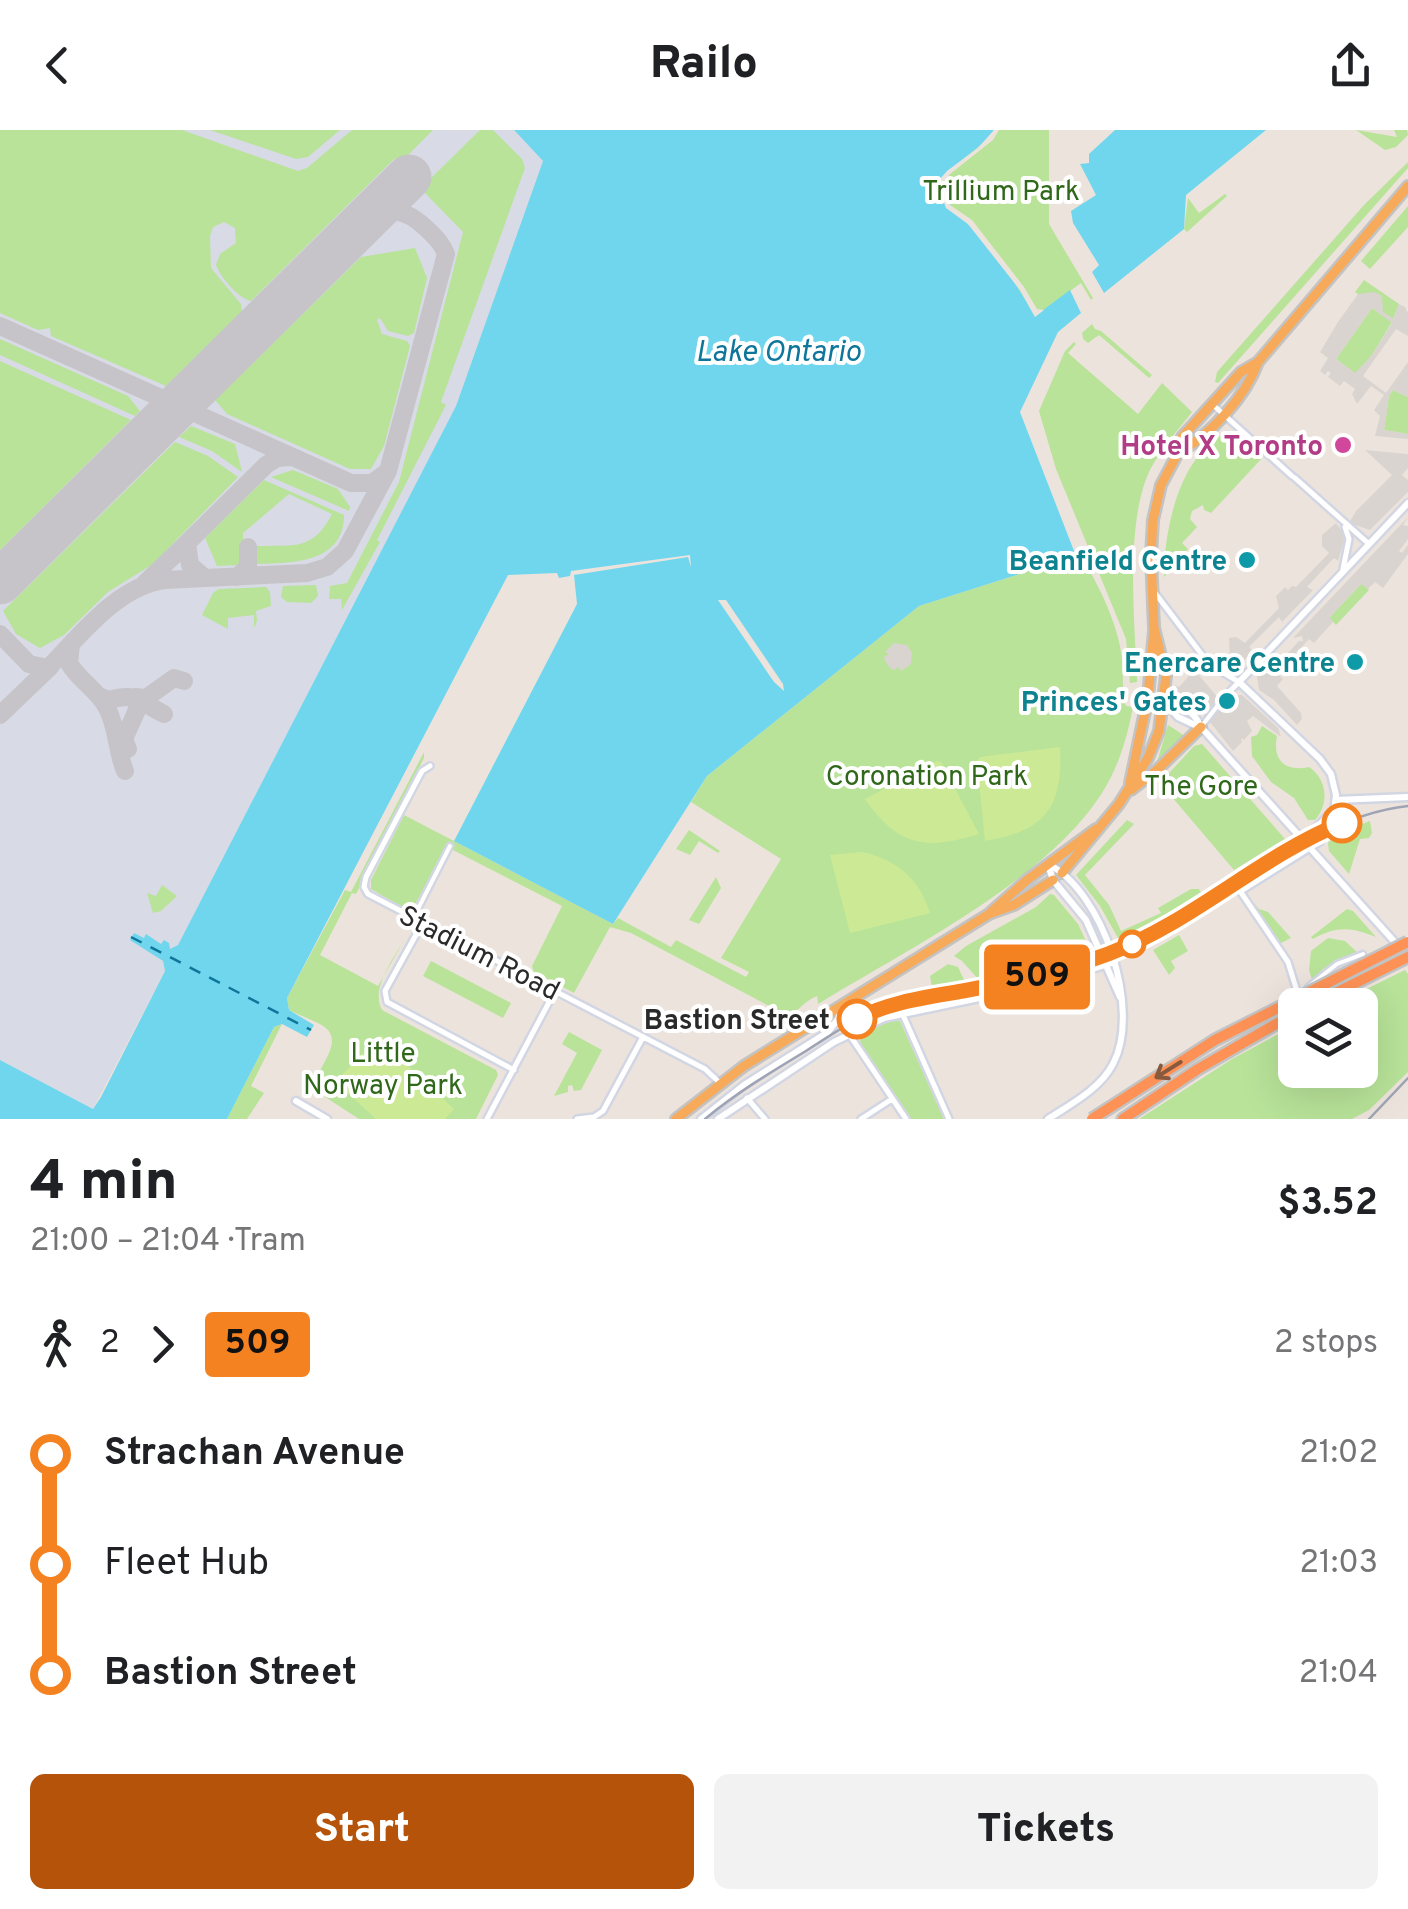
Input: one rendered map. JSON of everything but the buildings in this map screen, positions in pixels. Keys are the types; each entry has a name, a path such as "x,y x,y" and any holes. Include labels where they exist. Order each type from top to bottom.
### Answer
{"highway":[{"path":"1127,790 1148,698 1154,628 1153,520 1161,484 1182,437 1241,372 1258,362 1408,186"},
{"path":"1178,453 1198,442 1251,382 1258,362"},
{"path":"989,914 1014,905 1057,877 1102,824 1152,750 1166,676 1154,628"},
{"path":"1127,790 1157,770 1200,727"},
{"path":"676,1119 720,1083 989,914 1102,824"},
{"path":"1090,1119 1215,1040 1408,942"},
{"path":"1345,988 1408,957"},
{"path":"1121,1119 1278,1023"}],"street":[{"path":"1212,404 1369,544"},
{"path":"1200,727 1408,503"},
{"path":"1343,572 1349,539 1344,524"},
{"path":"1152,588 1209,664 1239,682 1331,774 1336,800 1326,834 1240,892 1288,962 1296,988"},
{"path":"1148,698 1164,702 1178,716 1200,727 1408,957"},
{"name":"Stadium Road","path":"430,766 422,770 364,883 371,897 708,1071 720,1083"},
{"path":"1336,800 1408,797"},
{"path":"1210,897 1302,838 1333,811"},
{"path":"419,907 450,846"},
{"path":"1048,864 1086,920 1121,998"},
{"path":"1048,1119 1091,1090 1114,1064 1124,1035 1120,980 1096,916 1057,877"},
{"path":"422,922 385,991 387,1002 514,1070"},
{"path":"1121,1119 1200,1062 1281,1016 1323,973 1363,954"},
{"path":"718,1119 850,1034 902,1012 1036,986 1114,962"},
{"path":"491,1118 556,991"},
{"path":"701,1119 744,1085 828,1032 842,1005"},
{"path":"902,1012 950,1119"},
{"path":"850,1034 906,1119"},
{"path":"576,1119 594,1117 603,1110 643,1037"},
{"path":"747,1098 765,1119"},
{"path":"861,1119 892,1099"},
{"path":"296,1102 327,1119"}],"shaded area":[{"path":"0,130 514,130 543,161 456,406 178,945 171,949 144,939 131,940 163,961 165,971 93,1109 0,1060"},
{"path":"1375,292 1382,296 1383,312 1393,319 1399,304 1408,313 1408,336 1396,329 1363,376 1386,393 1408,362 1408,397 1393,390 1384,430 1408,434 1408,439 1375,436 1380,416 1374,410 1384,395 1371,386 1357,404 1352,394 1355,389 1344,381 1340,386 1328,377 1331,373 1325,375 1320,371 1328,358 1320,352 1358,294","holes":["1372,308 1392,323 1355,373 1336,359"]},
{"path":"1365,450 1408,454 1408,468 1402,475 1408,480 1408,492 1370,530 1349,523 1392,475"},
{"path":"1408,517 1403,525 1408,526 1408,539 1399,551 1402,553 1408,545 1408,554 1383,588 1375,582 1368,589 1361,584 1330,617 1333,622 1314,643 1309,639 1277,673 1283,679 1277,686 1301,713 1297,725 1259,690 1257,676 1267,664 1273,669 1303,641 1302,636 1293,638"},
{"path":"1336,523 1345,536 1338,561 1334,558 1307,587 1313,590 1282,622 1279,617 1249,647 1253,651 1241,663 1221,664 1219,661 1230,661 1229,638 1236,637 1245,643 1279,608 1276,596 1285,587 1296,587 1329,553 1322,546 1322,535"},
{"path":"894,643 907,645 912,653 911,664 901,671 898,667 890,668 884,657"},
{"path":"1188,672 1198,674 1225,706 1231,705 1232,699 1228,699 1232,695 1242,695 1278,728 1281,737 1253,716 1247,721 1252,731 1244,740 1241,738 1233,751 1206,717 1176,692 1174,685 1179,687"}],"green space":[{"path":"0,130 182,130 298,171 307,168 352,130 433,130 400,163 394,159 251,301 230,287 216,265 220,254 236,243 235,228 224,222 213,227 211,268 241,304 242,311 166,386 51,336 50,328 38,330 0,313"},
{"path":"210,130 340,130 308,157 296,159"},
{"path":"480,130 493,130 522,159 525,168 441,402 446,405 377,540 380,542 342,610 341,599 329,599 330,586 347,583 399,482 463,232 425,193 423,186"},
{"name":"Trillium Park","path":"994,130 1049,130 1049,224 1091,300 1081,283 1035,317 998,259 940,192 957,164"},
{"path":"1356,130 1397,137 1394,130 1407,130 1408,135 1396,147 1385,150"},
{"path":"1408,162 1408,168 1215,382 1217,372 1364,205"},
{"path":"1225,194 1187,232 1184,229 1188,198 1199,213"},
{"path":"1408,206 1408,227 1370,269 1361,261"},
{"path":"415,248 427,278 414,333 408,336 388,331 380,318 377,320 382,334 407,341 410,346 384,446 371,469 350,469 227,414 215,400 361,257"},
{"path":"1364,280 1399,304 1393,319 1383,312 1372,294 1361,296 1355,292"},
{"path":"1372,308 1392,322 1356,374 1336,359"},
{"path":"1092,324 1152,375 1149,378 1099,335 1088,343 1083,339 1082,333"},
{"path":"0,339 128,396 140,411 135,416 0,355"},
{"path":"1074,342 1068,353 1138,414 1162,383 1192,412 1151,468 1137,515 1133,572 1137,682 1130,683 1126,639 1056,469 1039,411 1065,351"},
{"path":"0,361 131,420 0,550"},
{"path":"1393,390 1408,397 1408,434 1384,430"},
{"path":"191,426 235,444 242,472 212,451 179,437"},
{"path":"1227,432 1237,433 1264,456 1211,513 1203,505 1192,511 1190,519 1197,527 1182,543 1188,549 1164,577 1171,517 1186,476 1197,458"},
{"path":"175,442 208,456 238,477 153,564 108,592 64,635 40,648 16,634 3,611"},
{"path":"293,470 338,489 349,511 271,477"},
{"path":"264,480 344,515 335,544 312,558 253,564 252,551 257,546 310,540 332,514 289,494 243,533 244,560 240,565 217,566 205,538"},
{"name":"Coronation Park","path":"1076,556 1083,559 1112,619 1122,658 1124,700 1126,706 1133,707 1122,752 1102,793 1047,855 1011,884 818,1004 817,996 811,999 779,1026 768,1018 771,1007 631,933 610,927 574,993 534,972 532,966 562,906 447,847 413,908 407,910 371,889 371,880 404,815 613,924 618,918 671,947 676,940 746,977 749,972 721,958 781,859 691,802 707,776 919,606"},
{"path":"1362,583 1369,590 1336,625 1329,618"},
{"path":"316,585 318,596 311,603 287,602 281,597 283,586"},
{"path":"266,587 271,606 256,611 254,628 254,615 228,618 228,629 202,615 219,589"},
{"path":"1168,725 1185,736 1158,763 1157,762"},
{"path":"1262,726 1277,736 1282,763 1294,768 1309,767 1320,779 1324,800 1315,820 1308,820 1294,798 1271,782 1252,756 1251,737"},
{"name":"The Gore","path":"1202,744 1285,839 1234,870 1160,783 1194,746"},
{"path":"1060,747 1058,786 1046,813 1022,831 985,841 977,761 980,757"},
{"name":"Little Norway Park","path":"424,752 356,894 352,893 320,955 378,986 385,974 379,991 382,1010 496,1070 498,1075 476,1119 359,1119 316,1091 331,1036 323,1026 289,1010 287,998 345,890 351,892"},
{"path":"937,761 979,834 943,842 914,840 889,827 865,799"},
{"path":"1127,820 1134,824 1085,875 1109,905 1121,931 1161,913 1158,908 1191,889 1199,889 1203,896 1118,938 1076,875"},
{"path":"1370,821 1372,833 1369,838 1360,839 1349,874 1329,851 1328,843 1336,834"},
{"path":"689,830 720,851 699,841 690,855 676,849"},
{"path":"862,852 905,872 920,890 930,913 850,933 830,855"},
{"path":"716,877 721,888 699,924 689,920"},
{"path":"162,885 177,896 153,913 147,893 156,896"},
{"path":"1050,894 1078,924 1091,952 1088,957 979,980 954,956 1036,907"},
{"path":"1251,900 1268,912 1291,938 1279,944"},
{"path":"1347,909 1376,937 1344,929 1311,937"},
{"path":"1179,935 1188,951 1171,961 1175,968 1169,975 1153,950"},
{"path":"1328,938 1345,941 1359,954 1324,968 1312,980 1311,951"},
{"path":"431,961 511,1003 503,1018 423,976"},
{"path":"948,964 958,967 966,984 933,992 930,976"},
{"path":"1405,970 1408,974 1408,1072 1369,1110 1352,1119 1139,1119 1278,1034 1278,1088 1378,1088 1378,988 1368,988"},
{"path":"893,1020 900,1021 944,1119 911,1119 860,1044 861,1034"},
{"path":"282,1024 251,1086 264,1093 247,1119 227,1119 274,1027"},
{"path":"569,1032 602,1050 581,1090 574,1091 572,1085 568,1092 554,1096 577,1053 562,1044"},
{"path":"381,1035 454,1109 445,1119 376,1119 339,1085 338,1079"}],"water":[{"name":"Lake Ontario","path":"514,130 994,130 939,186 955,211 995,255 1035,316 1070,290 1081,313 1058,332 1020,412 1076,556 919,606 707,776 613,924 454,841 577,604 574,575 688,557 691,567 690,555 571,571 570,576 559,578 557,573 508,575 287,998 289,1010 314,1025 307,1037 282,1024 274,1027 227,1119 0,1119 0,1060 93,1109 101,1097 165,971 163,961 130,940 134,933 144,938 146,934 161,944 164,940 169,943 170,949 178,945 456,406 543,161","holes":["718,600 726,600 783,684 784,691"]},
{"path":"1115,130 1266,130 1186,195 1184,229 1104,293 1092,272 1099,265 1073,223 1071,211 1096,195 1080,164 1089,163 1089,154"}],"pier":[{"path":"994,130 999,130 993,140 944,181 945,191 950,205 972,220 1037,309 1044,310 1035,317 1020,290 968,224 946,208 940,192 940,179"}],"ferry route":[{"path":"131,937 311,1030"}],"taxiway":[{"path":"0,634 29,664 48,668 100,614 148,584 307,573 327,567 345,551 388,471 446,254 427,229 404,213 381,213 363,222"},
{"path":"0,326 351,483 372,483 387,472"},
{"path":"205,578 190,565 187,543 266,465 277,458 291,457"},
{"path":"144,584 187,543"},
{"path":"237,577 248,567 248,547"},
{"path":"71,645 69,663 107,708 125,771"},
{"path":"0,715 50,667"},
{"path":"135,697 146,698 174,678 184,681"},
{"path":"99,696 109,700 132,697 164,714"},
{"path":"128,749 124,739 137,710 136,699"}],"runway":[{"path":"0,582 409,177"}],"tram line":[{"path":"705,1119 754,1083 870,1013 921,997 1061,969 1116,951 1188,913 1296,846 1370,814 1408,806"},
{"name":"509","path":"857,1019 892,1004 1044,975 1112,953 1168,926 1300,844 1342,823"}],"railway":[{"path":"1369,1119 1408,1078"}],"place":[{"name":"Hotel X Toronto","path":"1343,445"},
{"name":"Beanfield Centre","path":"1247,560"},
{"name":"Enercare Centre","path":"1355,662"},
{"name":"Princes' Gates","path":"1227,701"},
{"name":"Bastion Street","path":"857,1019"}]}
